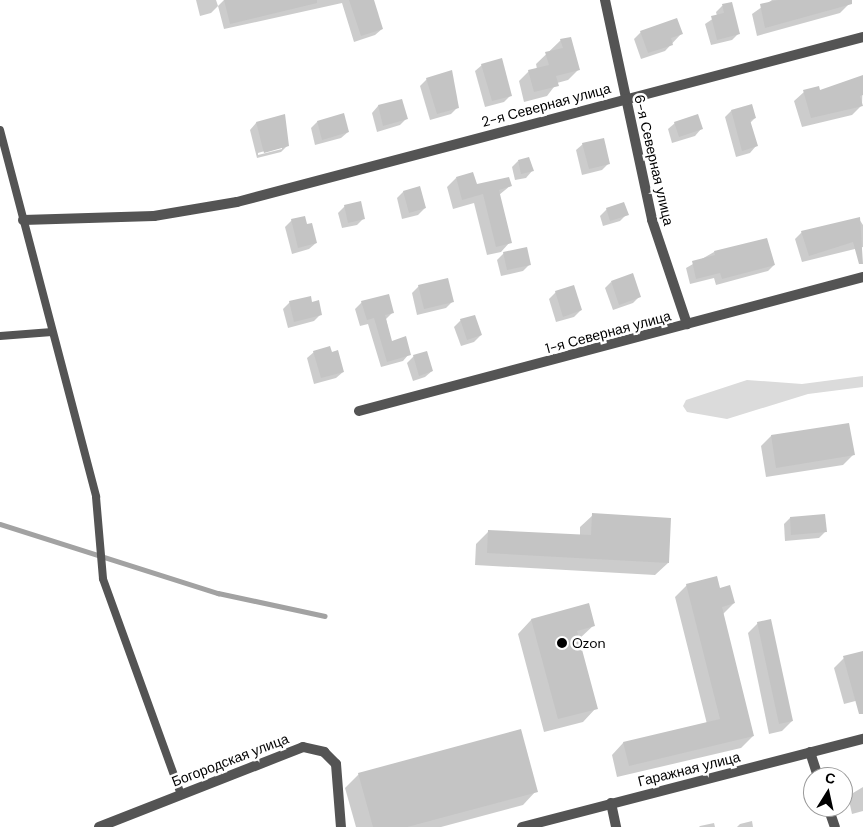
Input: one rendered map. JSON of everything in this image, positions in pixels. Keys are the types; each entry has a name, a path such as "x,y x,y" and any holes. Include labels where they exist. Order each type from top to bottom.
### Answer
{"street":[{"name":"6-я Северная улица","path":"605,0 624,99 652,220 687,324"},
{"name":"2-я Северная улица","path":"23,220 154,216 237,202 863,37"},
{"name":"1-я Северная улица","path":"359,411 863,277"},
{"name":"Гаражная улица","path":"522,827 863,739"},
{"name":"Богородская улица","path":"99,827 282,753 313,747 324,752 336,764 341,827"},
{"path":"810,752 815,767"},
{"path":"611,803 616,827"}],"lane":[{"path":"0,130 3,156 23,220 96,497 103,579 181,794"},
{"path":"0,336 52,332"}],"shaded area":[{"path":"863,376 863,387 808,394 727,419 687,412 683,406 686,400 747,380 802,384"}],"building":[{"path":"224,0 317,0 317,3 230,24"},
{"path":"349,0 374,0 383,29 361,36"},
{"path":"778,0 852,0 852,4 765,28 760,4"},
{"path":"732,2 740,34 717,40 711,16 724,13 722,4"},
{"path":"677,18 683,34 671,38 673,45 648,53 640,31"},
{"path":"571,37 580,70 556,76 559,86 534,92 528,70 549,65 545,52 563,48 560,39"},
{"path":"502,58 512,96 492,101 481,64"},
{"path":"452,70 459,108 437,114 426,78"},
{"path":"863,75 863,95 860,96 863,106 811,118 803,90 819,86 820,90"},
{"path":"402,99 408,119 383,126 378,105"},
{"path":"752,104 756,118 750,120 758,146 742,151 731,110"},
{"path":"344,113 349,132 322,140 317,121"},
{"path":"285,114 289,146 264,153 256,122"},
{"path":"698,114 703,129 679,137 674,122"},
{"path":"604,138 610,164 589,169 582,143"},
{"path":"529,157 534,171 521,174 518,160"},
{"path":"473,172 477,184 509,177 512,186 499,190 512,243 496,247 483,194 462,200 456,177"},
{"path":"420,186 426,208 409,213 403,191"},
{"path":"361,201 365,219 348,223 344,205"},
{"path":"624,202 629,215 610,221 606,208"},
{"path":"305,216 307,224 312,223 317,243 298,248 291,219"},
{"path":"860,217 863,264 859,264 853,242 809,256 801,231"},
{"path":"767,238 775,265 722,279 720,273 696,279 692,261 715,255 714,251"},
{"path":"527,247 531,265 507,270 503,252"},
{"path":"633,273 641,297 619,305 611,281"},
{"path":"448,278 454,302 424,309 418,285"},
{"path":"574,285 582,310 563,317 555,291"},
{"path":"389,294 394,313 385,315 392,341 406,336 411,355 387,362 374,318 367,320 361,301"},
{"path":"311,296 312,302 319,300 322,315 294,322 289,301"},
{"path":"475,315 482,335 467,340 460,319"},
{"path":"330,346 332,352 338,350 344,372 321,378 313,351"},
{"path":"427,351 433,371 419,376 413,355"},
{"path":"849,423 855,455 776,468 771,435"},
{"path":"592,513 671,518 669,563 487,553 488,530 591,535"},
{"path":"825,514 827,532 791,535 790,517"},
{"path":"717,576 720,588 730,585 735,603 722,607 754,736 629,766 623,742 720,719 686,584"},
{"path":"589,603 595,626 577,631 598,709 558,719 531,619"},
{"path":"771,619 793,721 779,724 757,622"},
{"path":"863,651 863,714 859,714 843,656"},
{"path":"521,729 538,792 407,827 373,827 358,773"}],"waterway":[{"path":"0,524 218,593 325,616"}],"place":[{"name":"Ozon","path":"562,643"}]}
